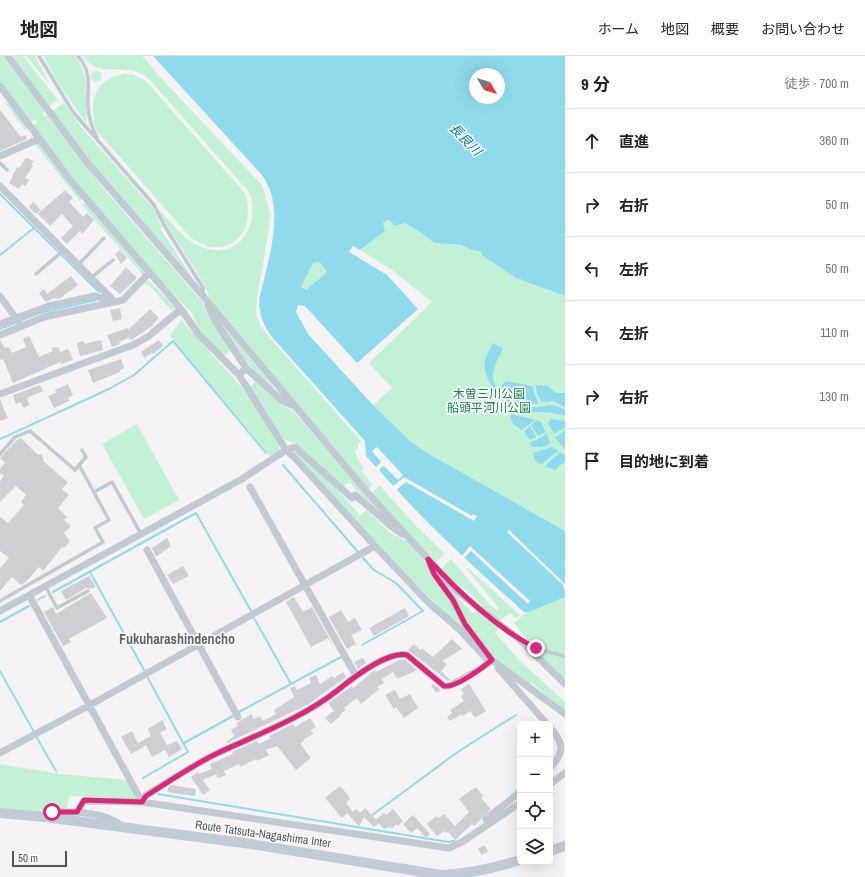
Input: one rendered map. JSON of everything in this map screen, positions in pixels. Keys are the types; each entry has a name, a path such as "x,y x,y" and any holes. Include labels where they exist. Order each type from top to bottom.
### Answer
{"main road":[{"name":"Route Tatsuta-Nagashima Inter","path":"0,813 45,817 250,844 442,875 470,873 517,861"},
{"path":"553,850 565,846"}],"street":[{"path":"8,56 86,161 203,296 367,492 457,591 521,641 565,684"},
{"path":"0,86 71,181 149,273 181,308 199,334 239,375 286,450 374,546 427,601 460,630 486,658 492,660 565,714"},
{"path":"0,156 39,139"},
{"path":"0,186 115,302"},
{"path":"0,335 44,318 123,300 149,273"},
{"path":"0,296 17,318 20,327"},
{"path":"0,324 49,306 95,296 115,302"},
{"path":"203,296 215,321 246,368 281,400 294,406"},
{"path":"0,394 133,345 149,336 181,308"},
{"path":"239,375 246,368"},
{"path":"0,611 242,479 286,450 295,447 352,498 355,495 392,527 410,538"},
{"path":"250,487 356,676"},
{"path":"0,754 199,645 374,546"},
{"path":"147,550 238,717"},
{"path":"428,559 434,574 453,600 465,624 503,676 544,721"},
{"path":"29,595 142,802"},
{"path":"142,802 146,796 203,761 257,736 324,700 371,666 400,654 407,655 444,686 449,686 482,668 492,660"},
{"path":"553,731 558,737 561,745 557,759 553,764"},
{"path":"553,782 565,773"},
{"path":"462,842 519,793"},
{"path":"77,812 84,800 142,802 449,848 462,842 517,805"},
{"path":"45,817 52,812 94,814 117,822 123,827"}],"lane":[{"path":"39,56 73,112 154,205 164,225 203,288 203,296"},
{"path":"78,56 89,77 90,90 88,106 91,125 99,143"},
{"path":"0,163 7,170"},
{"path":"78,265 104,238"},
{"path":"36,274 63,251"},
{"path":"91,278 113,260"},
{"path":"0,454 15,437 30,431 75,470 86,457 82,450"},
{"path":"0,601 103,542 95,528 109,520 79,465"},
{"path":"94,492 112,482 141,535"},
{"path":"45,586 57,608 88,591"},
{"path":"521,641 536,648 565,656"}],"green space":[{"path":"0,56 5,56 45,111 42,114 44,117 47,115 104,189 203,303 212,322 231,350 224,356 201,334 192,313 152,272 93,205 32,126 37,122 35,119 30,123 0,82"},
{"path":"13,56 23,56 58,100 49,106"},
{"path":"26,56 35,56 50,85"},
{"path":"44,56 75,56 84,73 87,124 56,80"},
{"path":"82,56 143,56 159,76 262,185 270,212 269,229 257,298 256,315 261,326 270,338 361,441 358,443 358,448 355,450 358,461 364,468 361,471 373,485 369,489 211,301 206,289 157,208 183,235 195,244 214,250 226,249 235,245 243,238 249,228 252,217 252,204 249,192 148,78 128,70 109,70 98,68"},
{"path":"94,71 98,71 100,72 100,80 94,81 91,78 91,74"},
{"path":"125,74 134,75 146,81 245,193 248,213 247,222 238,238 231,243 222,247 211,247 203,245 191,238 96,130 93,110 96,93 106,81"},
{"path":"9,101 29,128 25,130 6,104"},
{"path":"64,103 81,127 153,208 162,227 160,228 196,283 89,159 52,111"},
{"path":"38,141 83,198 80,201 34,143"},
{"path":"86,202 145,271 143,275 82,205"},
{"name":"木曽三川公園 船頭平河川公園","path":"389,220 395,226 405,223 434,243 461,245 475,251 482,251 516,278 565,296 565,531 429,454 411,442 373,405 392,388 369,363 432,302 392,270 360,250 385,231 382,222"},
{"path":"319,262 327,271 325,274 307,290 301,287 313,263"},
{"path":"148,280 175,307 172,311 150,286 144,284"},
{"path":"218,319 280,395 253,370 230,340"},
{"path":"181,320 245,391 279,444 279,450 271,457 170,336"},
{"path":"256,382 279,403 296,414 390,523 373,508 349,482 342,488 294,443 283,439 249,387"},
{"path":"137,424 179,500 144,519 102,444"},
{"path":"292,450 320,472 360,516 366,510 389,532 408,542 423,559 430,575 451,602 457,617 469,635 400,568"},
{"path":"380,486 417,527 445,554 435,563 372,492"},
{"path":"451,559 488,603 497,611 499,608 467,569 468,568 520,615 516,618 510,613 499,621 466,590 453,582 441,569"},
{"path":"438,575 473,614 478,610 500,628 495,633 520,661 565,702 565,711 532,683 530,685 492,656 465,622"},
{"path":"565,597 565,680 535,652 514,623 526,612"},
{"path":"0,764 60,774 129,780 135,796 133,799 69,796 67,809 44,810 37,812 0,808"}],"water":[{"name":"長良川","path":"153,56 565,56 565,296 516,278 482,255 482,251 475,251 461,245 434,243 405,223 395,226 389,220 383,222 385,231 360,250 353,246 349,252 387,275 418,309 357,363 305,306 298,305 296,312 308,334 373,405 411,442 429,454 565,531 565,597 529,612 524,612 450,544 396,489 379,470 384,466 398,480 403,475 377,447 372,451 381,462 376,467 366,456 365,441 272,337 262,320 259,301 273,236 273,203 269,188 261,174","holes":["319,262 327,271 307,290 301,287 313,263"]},
{"path":"493,343 503,349 496,363 493,374 494,383 497,388 518,404 529,407 551,405 560,407 565,410 565,416 560,414 520,409 512,405 497,393 487,377 485,369 485,360"},
{"path":"506,381 532,386 538,403 527,405 516,402 507,395 501,386"},
{"path":"536,385 548,386 556,393 565,393 565,407 553,401 542,402 537,394"},
{"path":"511,414 535,420 522,430 513,424 510,416"},
{"path":"551,419 565,421 565,427 554,434 548,423"},
{"path":"537,420 541,422 546,432 538,436 531,425"},
{"path":"530,426 536,437 530,440 524,432"},
{"path":"565,430 565,449 555,438"},
{"path":"547,434 550,443 541,447 531,446 530,443"},
{"path":"553,447 558,451 542,464 535,461 533,453"},
{"path":"560,452 565,455 565,461 555,470 545,466"}],"pier":[{"path":"404,477 472,516 473,514 477,516 474,521 406,482 396,490 393,486"},
{"path":"509,530 565,584 565,592 563,585 507,532"},
{"path":"470,546 530,601 528,604 471,551 464,558 462,556"}],"building":[{"path":"0,110 21,137 25,135 27,139 0,151"},
{"path":"26,158 34,161 31,164 33,166 25,178 29,180 25,186 22,184 19,189 9,183 17,167 19,168"},
{"path":"65,190 73,198 69,202 83,217 87,213 94,220 82,234 80,231 67,244 61,238 73,226 62,214 50,226 38,214"},
{"path":"33,202 41,210 36,214 29,207"},
{"path":"120,250 127,258 121,264 115,254"},
{"path":"126,267 137,278 120,294 110,286"},
{"path":"71,276 78,285 59,299 54,298 46,302 39,293 44,289 47,294"},
{"path":"120,308 122,319 113,321 110,310"},
{"path":"150,309 159,318 153,324 154,325 131,340 128,338 119,342 120,344 112,347 107,335 128,328 128,330"},
{"path":"29,336 39,357 53,351 51,348 58,347 60,352 68,349 73,360 61,364 60,362 13,383 3,359 0,360 0,340 5,348 9,347 12,353 26,347 23,339"},
{"path":"101,340 103,350 80,356 77,343 84,341 84,344"},
{"path":"159,340 163,346 153,354 152,353 144,358 141,352"},
{"path":"121,359 124,368 120,370 120,372 93,383 88,370"},
{"path":"68,384 73,395 68,398 69,401 54,408 48,396 56,393 55,390"},
{"path":"40,385 43,391 27,398 29,405 24,408 20,402 16,404 13,395"},
{"path":"0,399 8,418 0,421"},
{"path":"21,438 37,454 42,455 44,462 68,482 62,489 69,495 58,508 67,517 64,520 71,526 64,533 70,541 64,548 62,547 43,571 39,567 26,582 21,585 12,577 0,591 0,568 9,558 0,551 0,517 8,523 24,505 21,502 26,495 16,486 0,502 0,481 4,476 0,473 0,469 5,463 0,458 17,440"},
{"path":"167,538 171,546 156,557 152,548"},
{"path":"183,566 189,576 173,584 167,575"},
{"path":"89,576 96,587 91,589 86,588 66,600 61,591"},
{"path":"91,593 107,618 69,639 71,642 63,646 44,612 53,607 56,614"},
{"path":"294,597 303,612 312,607 335,649 328,638 311,647 286,602"},
{"path":"405,608 409,616 374,636 369,628"},
{"path":"341,610 348,622 355,618 362,630 351,635 356,644 347,649 329,617"},
{"path":"452,639 462,649 442,661 447,664 441,671 450,680 448,681 408,650 414,644 420,650 422,648 433,657"},
{"path":"363,658 366,663 358,669 354,662"},
{"path":"399,660 405,660 417,670 397,679 393,672 382,679 384,683 377,687 379,689 361,704 357,698 344,708 346,710 331,724 325,718 334,711 328,703 352,686 353,688 375,670 376,672"},
{"path":"343,672 346,677 309,704 227,743 226,742 234,736 231,730 238,726 237,723 251,714 254,719 260,716 263,721 276,714 274,710 294,697 290,688 295,686 297,690 311,683 309,678 316,675 320,684 332,676 334,678"},
{"path":"433,684 441,690 436,693 431,685"},
{"path":"469,684 486,711 475,718 470,711 463,716 462,714 450,721 447,717 452,713 450,710 464,701 461,696 464,694 461,689"},
{"path":"395,690 400,699 410,694 418,708 404,718 396,707 394,709 385,695"},
{"path":"310,718 316,727 311,730 313,734 303,740 304,741 300,744 311,758 296,770 277,746 266,750 269,755 257,761 256,759 240,767 239,764 224,771 226,775 218,778 216,774 203,780 210,790 203,795 191,777 198,772 199,774 212,769 210,764 233,754 232,752 257,741 259,744 271,738 269,736 293,724 295,727"},
{"path":"162,720 167,729 160,733 167,745 177,741 182,749 169,757 165,750 152,757 146,745 131,754 121,737 132,731 138,743 151,736 148,729"},
{"path":"171,785 196,789 195,796 167,792"},
{"path":"340,786 350,799 346,803 353,812 356,809 360,813 365,808 379,823 374,827 364,817 359,826 347,813 342,818 325,798"},
{"path":"476,787 483,796 481,798 491,809 474,826 472,824 455,840 448,832 446,833 444,831 437,836 427,824 436,816 438,818 444,814 455,826 469,812 459,799"},
{"path":"393,809 403,821 398,826 396,824 392,829 390,827 384,829 376,820 384,813 386,815"},
{"path":"413,815 430,834 426,838 417,828 411,833 403,824"},
{"path":"484,845 488,851 482,855 478,849"}],"waterway":[{"path":"0,194 99,292"},
{"path":"0,255 34,228"},
{"path":"22,320 40,313 96,300"},
{"path":"0,329 15,323"},
{"path":"0,439 109,389 134,375 173,341 266,453"},
{"path":"283,465 358,552"},
{"path":"53,592 196,513 251,611"},
{"path":"362,645 423,611 396,583 374,570 363,558"},
{"path":"90,572 144,670"},
{"path":"38,600 45,596"},
{"path":"0,622 29,606"},
{"path":"254,618 291,684"},
{"path":"239,712 341,657"},
{"path":"0,671 34,732"},
{"path":"143,778 188,752 148,678"},
{"path":"371,816 459,751 516,715"},
{"path":"184,743 233,716"},
{"path":"37,738 56,771"},
{"path":"158,794 448,842 454,841"}],"district":[{"name":"Fukuharashindencho","path":"177,639"}],"route":[{"path":"52,812 77,812 84,800 142,802 146,796 203,761 276,727 328,697 371,666 400,654 407,655 444,686 457,683 482,668 492,660 465,624 453,600 434,574 428,559 457,591 521,641 536,648"}]}
